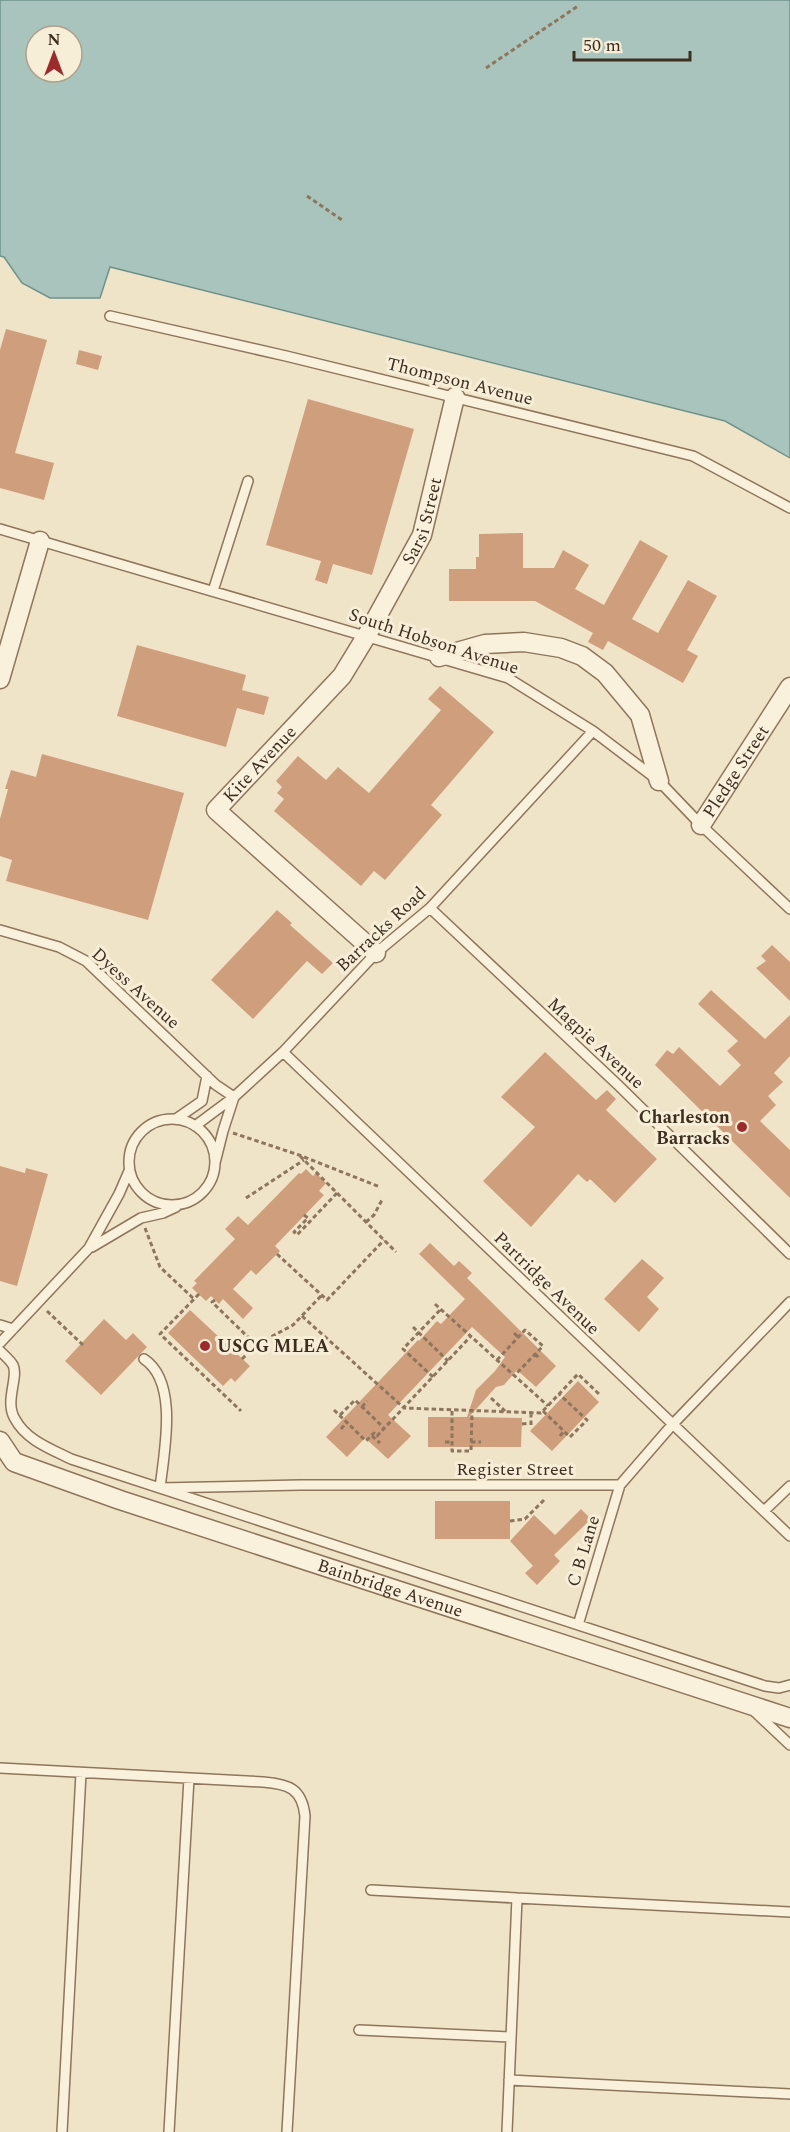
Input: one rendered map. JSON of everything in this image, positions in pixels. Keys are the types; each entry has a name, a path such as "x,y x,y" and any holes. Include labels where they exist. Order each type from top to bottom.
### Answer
{"street":[{"name":"Sarsi Street","path":"367,635 422,535 454,397"},
{"path":"0,679 40,541"},
{"name":"Kite Avenue","path":"367,635 342,676 216,810 376,953"},
{"path":"439,657 485,644 524,642 561,648 582,656 605,673 640,715 659,782"},
{"name":"Pledge Street","path":"701,825 790,687"},
{"name":"Bainbridge Avenue","path":"0,1441 7,1460 131,1504 790,1718"}],"lane":[{"name":"Thompson Avenue","path":"110,316 693,456 790,508"},
{"path":"213,591 248,481"},
{"name":"South Hobson Avenue","path":"0,529 508,678 593,730 659,782 790,909"},
{"name":"Barracks Road","path":"214,1163 234,1097 283,1052 376,953 430,908 593,730"},
{"name":"Magpie Avenue","path":"430,908 618,1085 790,1254"},
{"name":"Dyess Avenue","path":"0,930 60,947 86,961 207,1076 234,1097"},
{"name":"Partridge Avenue","path":"283,1052 790,1536"},
{"path":"176,1119 202,1101 207,1076"},
{"path":"195,1126 234,1097"},
{"path":"89,1248 141,1218 163,1213 185,1203 199,1196 209,1185 214,1171 215,1156 210,1141 195,1126 176,1119 162,1119 150,1124 139,1133 132,1144 128,1158 129,1171 134,1184 143,1195 156,1202 171,1205 185,1203"},
{"path":"0,1343 89,1248 129,1171"},
{"path":"620,1485 672,1425 790,1302"},
{"path":"0,1325 13,1329"},
{"path":"0,1351 14,1369 11,1390 11,1408 14,1419 33,1439 71,1459 765,1686 779,1688 790,1685"},
{"path":"144,1359 157,1371 164,1389 166,1408 160,1488"},
{"name":"Register Street","path":"160,1488 300,1485 620,1485"},
{"name":"C B Lane","path":"578,1625 620,1485"},
{"path":"764,1511 790,1486"},
{"path":"745,1703 790,1745"},
{"path":"0,1768 281,1783 298,1793 304,1805 305,1816 288,2132"},
{"path":"62,2132 81,1773"},
{"path":"169,2132 189,1778"},
{"path":"371,1890 790,1912"},
{"path":"507,2132 517,1898"},
{"path":"358,2030 511,2037"},
{"path":"509,2080 790,2094"}],"path":[{"path":"486,68 578,6"},
{"path":"307,196 342,219"},
{"path":"228,1132 299,1155 380,1187"},
{"path":"299,1155 396,1252"},
{"path":"246,1198 304,1160"},
{"path":"304,1215 308,1218 294,1232 297,1235 337,1193"},
{"path":"366,1222 374,1215 383,1198"},
{"path":"144,1225 160,1267 194,1299"},
{"path":"277,1254 327,1300 384,1240"},
{"path":"199,1294 160,1334 241,1411"},
{"path":"242,1359 256,1345 293,1325 322,1295"},
{"path":"214,1300 212,1302 256,1345"},
{"path":"435,1304 548,1406"},
{"path":"433,1377 403,1349 441,1310"},
{"path":"47,1311 83,1345"},
{"path":"302,1316 404,1408 541,1413 578,1374 599,1394 595,1398"},
{"path":"413,1327 448,1361"},
{"path":"497,1360 525,1330 543,1347 514,1376"},
{"path":"514,1333 518,1338"},
{"path":"334,1410 366,1441 374,1433 377,1436 471,1336"},
{"path":"535,1354 540,1359"},
{"path":"543,1411 570,1437 587,1420 571,1402 559,1394"},
{"path":"491,1398 506,1412"},
{"path":"340,1415 355,1400 384,1428"},
{"path":"362,1407 367,1401"},
{"path":"452,1410 452,1451 471,1451 472,1411"},
{"path":"522,1424 531,1425 531,1413"},
{"path":"341,1429 347,1422"},
{"path":"560,1436 564,1431"},
{"path":"372,1436 380,1443"},
{"path":"445,1442 452,1442"},
{"path":"471,1442 481,1442"},
{"path":"510,1521 525,1519 558,1485"}],"water":[{"path":"0,0 790,0 790,458 725,421 110,267 100,298 50,298 22,283 4,257 0,256"}],"building":[{"path":"6,329 47,340 15,453 54,463 44,500 0,488 0,350"},
{"path":"79,350 102,356 98,370 76,364"},
{"path":"308,399 414,429 372,575 333,564 327,584 315,580 321,561 266,545"},
{"path":"523,533 523,568 554,568 563,550 589,565 575,589 604,605 640,540 668,556 632,619 658,633 688,580 717,596 687,650 698,656 683,683 608,641 603,650 588,642 593,633 535,601 449,601 449,569 476,569 476,557 479,557 479,534"},
{"path":"137,645 246,675 242,690 269,697 264,715 237,708 226,747 117,716"},
{"path":"440,686 494,732 431,805 442,815 385,880 374,871 361,886 274,811 284,799 277,793 282,787 276,781 298,756 326,780 338,767 369,793 441,710 428,699"},
{"path":"42,754 184,793 148,920 6,881 12,860 0,856 0,819 8,789 5,789 11,770 36,777"},
{"path":"277,910 292,923 290,925 333,963 322,974 307,961 253,1019 211,980"},
{"path":"772,945 790,962 790,1001 756,968 766,961 761,956"},
{"name":"Charleston Barracks","path":"711,990 765,1039 790,1015 790,1056 774,1073 783,1082 768,1096 776,1105 760,1121 790,1150 790,1198 655,1065 667,1050 673,1054 679,1047 720,1086 741,1065 727,1051 738,1041 698,1004"},
{"path":"545,1052 596,1100 607,1090 616,1099 606,1110 657,1159 615,1203 590,1179 587,1182 578,1174 531,1227 483,1181 535,1127 501,1097"},
{"path":"0,1166 25,1173 26,1168 48,1174 17,1286 0,1281"},
{"path":"306,1169 313,1176 316,1173 326,1183 319,1191 324,1195 275,1246 280,1251 256,1275 251,1270 233,1289 253,1308 243,1319 223,1299 219,1304 211,1296 206,1301 192,1288 197,1283 194,1281 235,1239 225,1229 238,1216 248,1225 299,1173 301,1174"},
{"path":"430,1243 454,1266 459,1261 472,1273 467,1278 556,1366 536,1387 517,1370 504,1385 496,1387 469,1417 522,1418 521,1447 428,1447 428,1417 467,1417 476,1390 505,1357 472,1327 388,1415 411,1436 388,1459 365,1438 347,1457 326,1437 437,1321 441,1324 465,1299 419,1254"},
{"path":"642,1259 664,1278 647,1297 659,1309 639,1332 604,1299"},
{"name":"USCG MLEA","path":"190,1310 250,1366 235,1382 231,1378 223,1386 168,1333"},
{"path":"104,1319 126,1340 133,1333 147,1347 101,1395 65,1361"},
{"path":"578,1381 599,1402 552,1451 530,1431"},
{"path":"435,1501 510,1501 510,1539 435,1539"},
{"path":"581,1509 591,1519 554,1555 560,1561 537,1585 525,1573 533,1566 510,1541 534,1515 555,1535"}],"place":[{"name":"Charleston Barracks","path":"742,1127"},
{"name":"USCG MLEA","path":"205,1346"}]}
